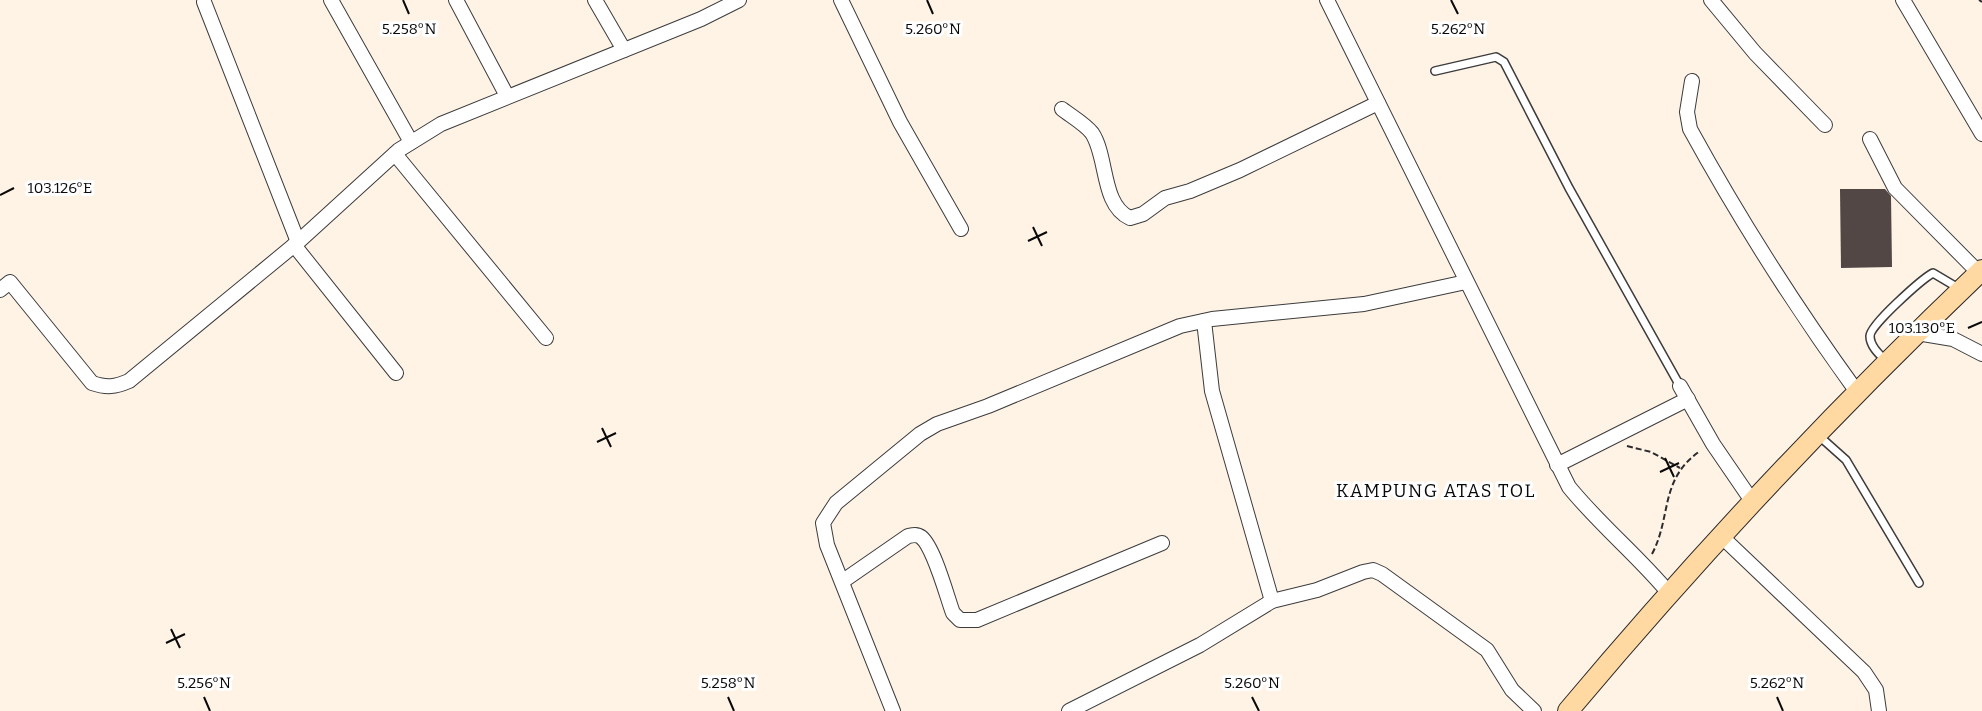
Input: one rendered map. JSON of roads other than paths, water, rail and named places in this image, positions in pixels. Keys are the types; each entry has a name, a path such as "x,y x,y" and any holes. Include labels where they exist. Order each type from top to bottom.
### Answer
{"main road":[{"path":"1568,711 1668,592 1720,535 1816,433 1981,272"}],"street":[{"path":"331,0 411,142"},
{"path":"456,0 507,96"},
{"path":"595,0 624,50"},
{"path":"0,290 10,282 92,383 104,387 116,387 129,381 296,243 411,142 441,124 701,19 739,0"},
{"path":"841,0 900,122 961,229"},
{"path":"1327,0 1569,488 1590,512 1646,566 1668,592"},
{"path":"1711,0 1755,54 1825,125"},
{"path":"1903,0 1982,134"},
{"path":"204,2 296,243 396,373"},
{"path":"1692,81 1687,112 1690,129 1744,223 1808,324 1857,392"},
{"path":"1062,110 1091,131 1102,154 1109,187 1119,209 1130,218 1148,211 1165,198 1190,191 1240,170 1378,103"},
{"path":"1870,139 1894,188 1981,272"},
{"path":"395,154 546,338"},
{"path":"893,711 824,532 827,514 836,503 920,434 1170,329 1204,321 1364,304 1466,282"},
{"path":"1204,321 1212,391 1272,601"},
{"path":"1917,333 1953,339 1982,354"},
{"path":"1680,386 1713,444 1752,501"},
{"path":"1557,465 1688,399"},
{"path":"843,581 908,536 915,534 924,539 953,613 960,620 977,620 1162,543"},
{"path":"1720,535 1864,672 1876,690 1879,711"},
{"path":"1069,711 1200,645 1272,601 1317,590 1373,570 1382,574 1487,650 1512,690 1534,711"}],"lane":[{"path":"1435,71 1496,57 1504,62 1574,198 1680,386"},
{"path":"1887,362 1876,350 1870,336 1872,329 1881,319 1933,273 1962,290"},
{"path":"1816,433 1846,460 1919,583"}],"district":[{"name":"KAMPUNG ATAS TOL","path":"1436,491"}]}
